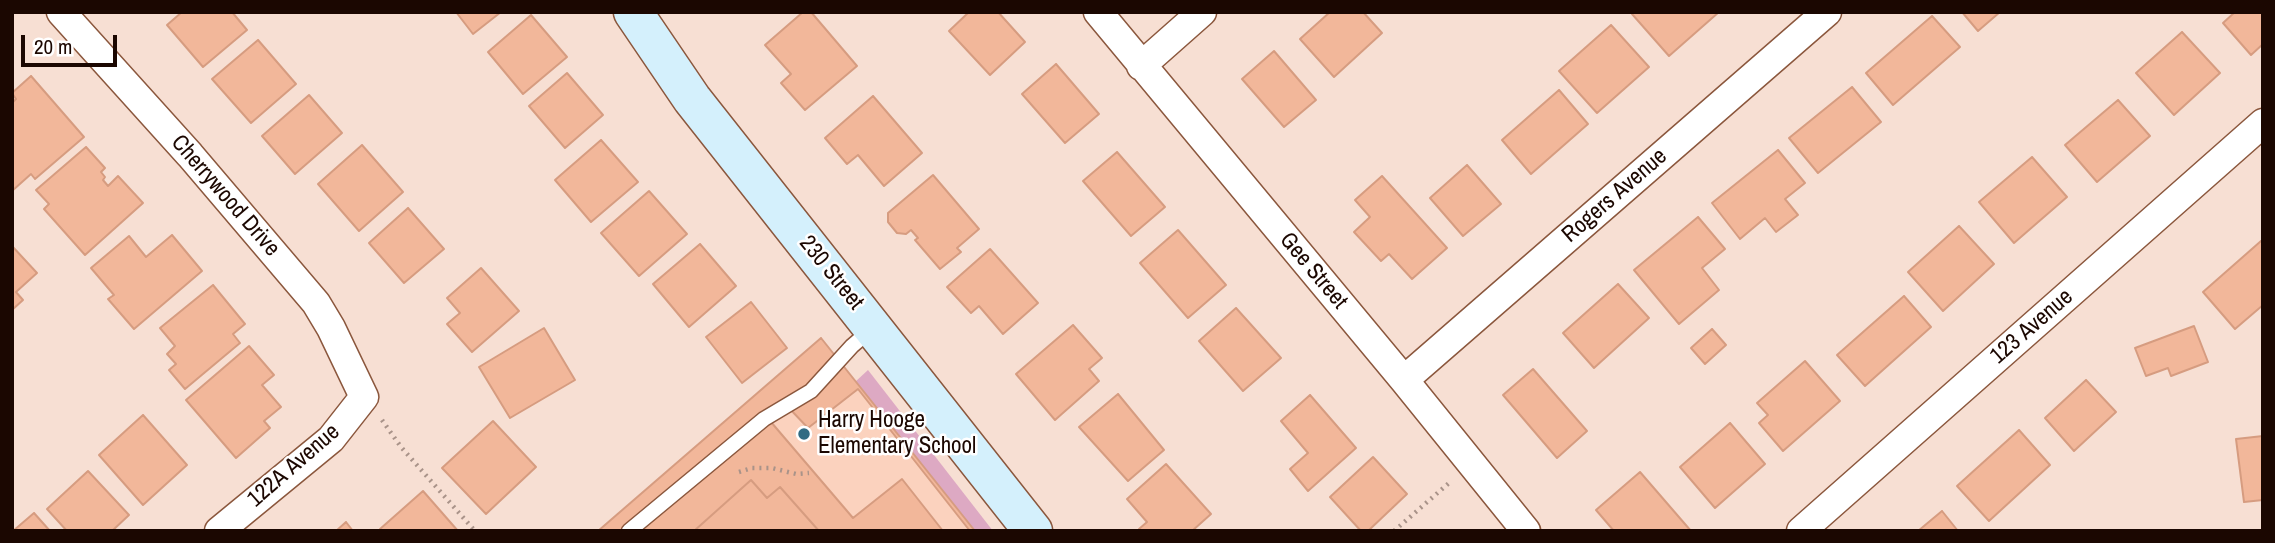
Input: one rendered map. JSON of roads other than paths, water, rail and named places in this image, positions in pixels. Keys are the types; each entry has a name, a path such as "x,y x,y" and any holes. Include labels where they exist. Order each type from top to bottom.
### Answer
{"street":[{"name":"Cherrywood Drive","path":"61,12 190,155 316,303 364,397"},
{"name":"230 Street","path":"633,12 692,99 1034,531"},
{"name":"Gee Street","path":"1098,12 1526,531"},
{"path":"1141,66 1202,12"},
{"name":"Rogers Avenue","path":"1404,380 1827,12"},
{"name":"123 Avenue","path":"1801,531 2263,123"},
{"name":"122A Avenue","path":"219,531 331,439 364,397"}],"lane":[{"path":"629,531 764,419 811,391 852,346 874,327"}],"place":[{"name":"Harry Hooge Elementary School","path":"804,434"}]}
